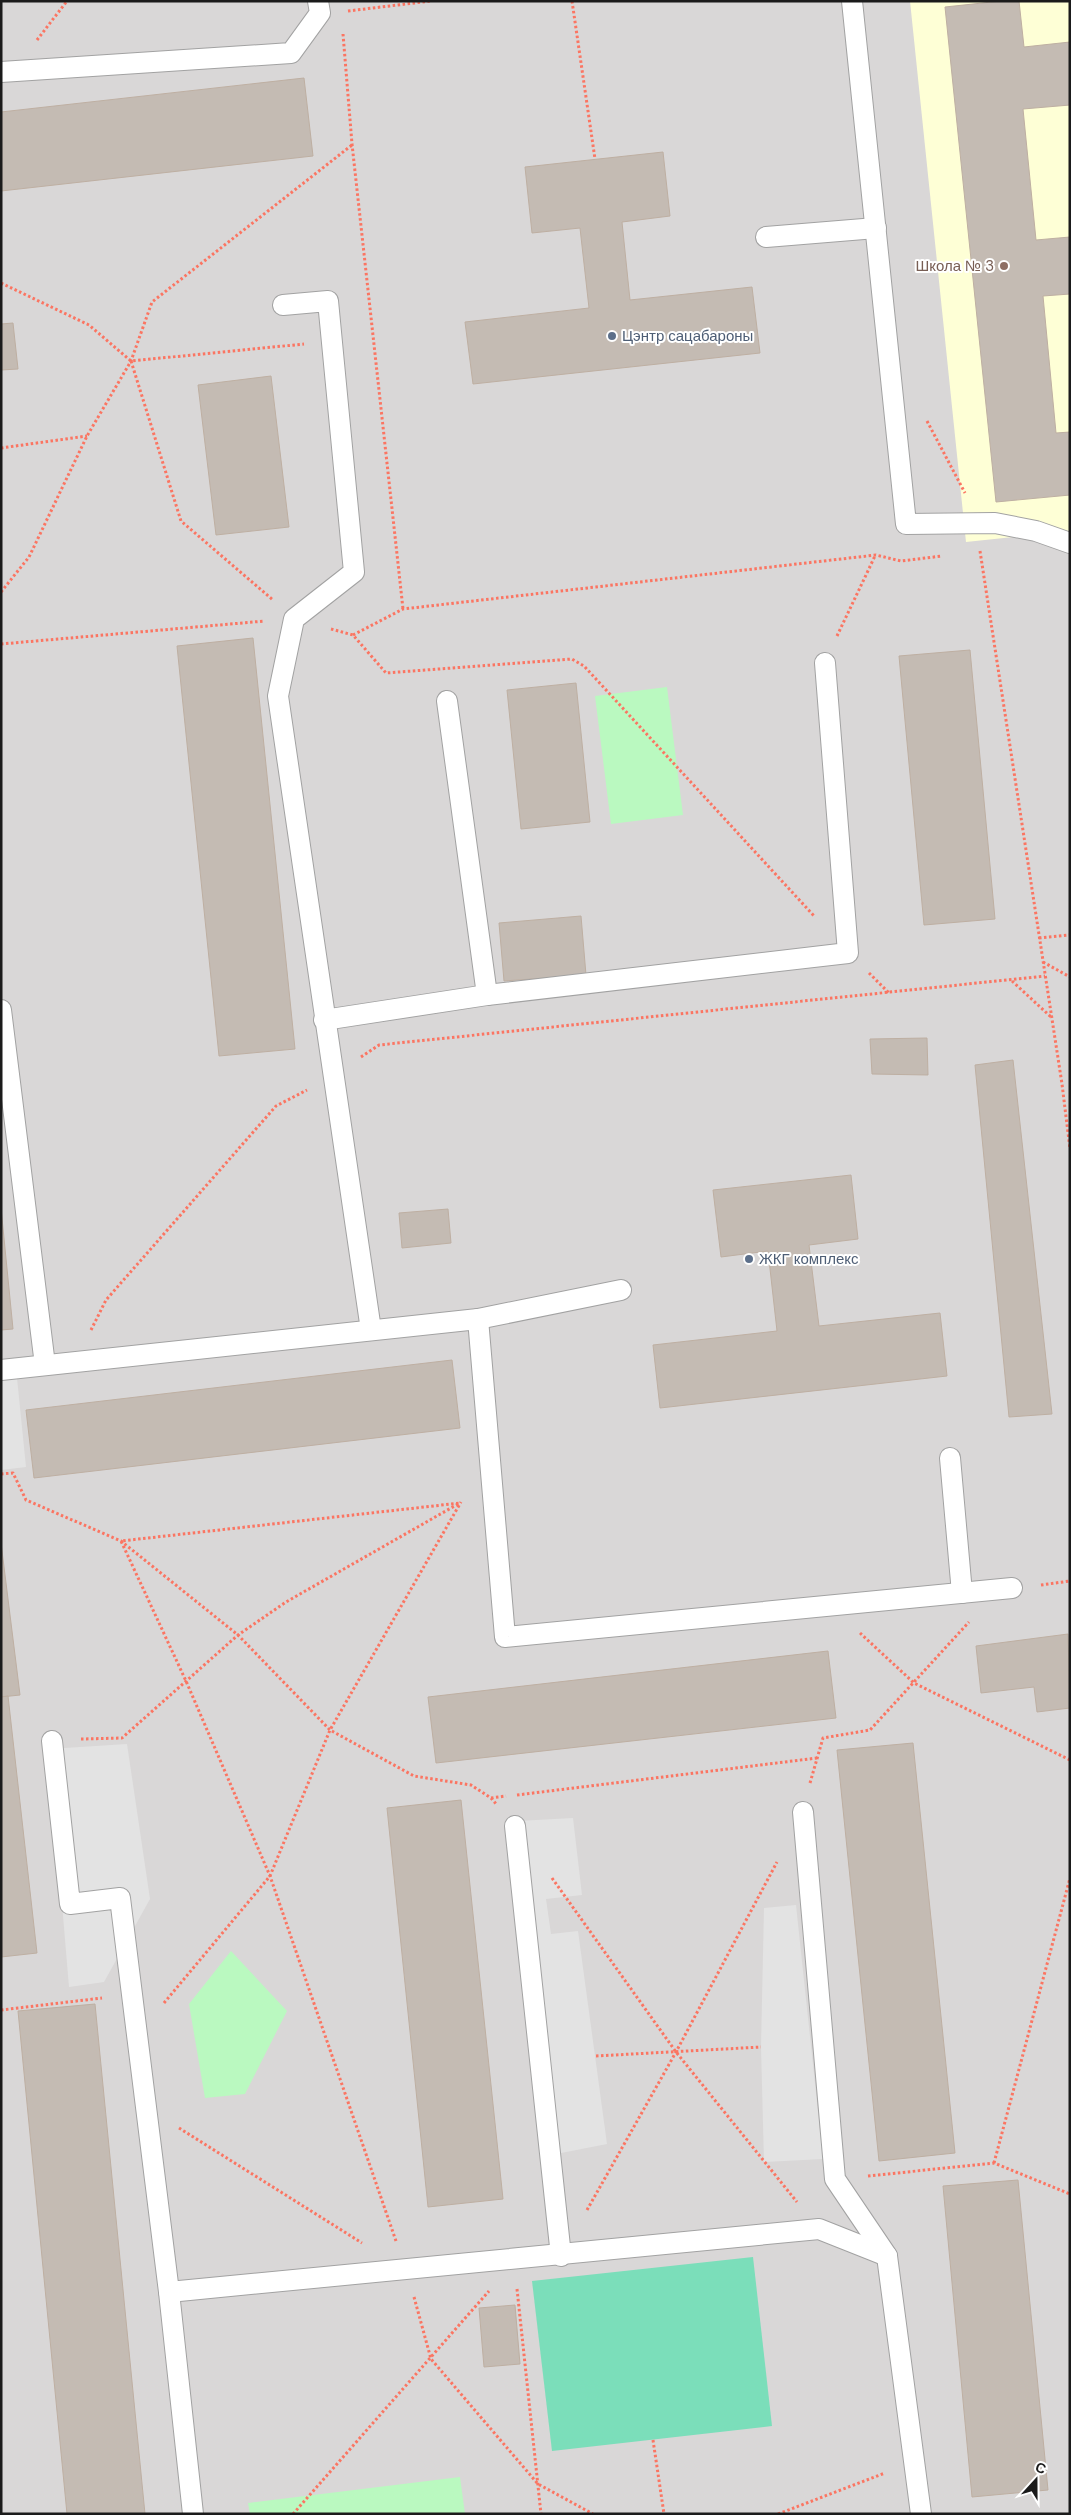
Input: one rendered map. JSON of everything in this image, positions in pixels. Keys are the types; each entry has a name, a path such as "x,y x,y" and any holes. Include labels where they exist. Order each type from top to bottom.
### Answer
{"lane":[{"path":"852,1 906,524 995,523 1036,532 1070,543"},
{"path":"7,71 291,53 319,7"},
{"path":"766,237 876,228"},
{"path":"283,305 328,301 354,572 294,619 278,696 332,1076 371,1330"},
{"path":"324,1020 487,995 848,953 825,663"},
{"path":"447,701 487,995"},
{"path":"1,1010 45,1365"},
{"path":"1,1370 478,1319 620,1290"},
{"path":"478,1319 505,1637 1012,1588"},
{"path":"950,1458 962,1593"},
{"path":"52,1741 70,1904 120,1898 169,2292 193,2514"},
{"path":"803,1812 834,2179 887,2256 921,2514"},
{"path":"515,1826 561,2256"},
{"path":"169,2292 514,2261 819,2229 887,2256"}],"path":[{"path":"7,71 67,1"},
{"path":"319,7 341,12 432,1"},
{"path":"572,1 594,159"},
{"path":"341,12 352,144 403,609"},
{"path":"1,592 29,556 87,436 131,361 152,302 352,144"},
{"path":"1,283 89,325 131,361 181,521 294,619"},
{"path":"131,361 332,341"},
{"path":"923,415 970,502"},
{"path":"1,448 87,436"},
{"path":"976,523 1040,938 1070,1149"},
{"path":"970,552 980,551"},
{"path":"353,636 403,609 876,556 901,561 950,555"},
{"path":"825,663 876,556"},
{"path":"1,644 294,619 353,636 386,673 572,659 584,666 848,953 889,993"},
{"path":"1040,938 1070,935"},
{"path":"1043,962 1070,977"},
{"path":"74,1362 106,1300 276,1106 332,1076 379,1046 1045,976"},
{"path":"1011,980 1051,1018"},
{"path":"1,1474 13,1473 26,1500 121,1542 238,1635 330,1730"},
{"path":"52,1741 122,1738 238,1635 286,1602 460,1503 491,1476"},
{"path":"121,1542 460,1503"},
{"path":"138,2034 270,1876 330,1730 460,1503"},
{"path":"121,1542 186,1681 270,1876 407,2271 431,2359 538,2484 593,2514"},
{"path":"830,1605 914,1683 1070,1760"},
{"path":"490,1798 817,1758"},
{"path":"994,2163 1070,1878"},
{"path":"1,2010 133,1994"},
{"path":"596,2056 761,2047"},
{"path":"676,2052 819,2229"},
{"path":"147,2108 365,2244"},
{"path":"834,2179 994,2163 1070,2194"},
{"path":"293,2514 431,2359 514,2261"},
{"path":"514,2261 541,2514"},
{"path":"653,2440 664,2514"},
{"path":"778,2514 915,2461"}],"shaded area":[{"path":"1,1 1070,1 1070,2514 1,2514"},
{"name":"Школа № 3","path":"910,1 1070,1 1070,531 966,542"},
{"path":"17,1378 26,1467 1,1470 1,1379"},
{"path":"127,1744 150,1899 104,1982 69,1987 49,1749"},
{"path":"573,1818 582,1895 546,1899 551,1934 578,1931 607,2144 556,2154 518,1821"},
{"path":"796,1905 823,2159 764,2162 761,2047 764,1908"}],"green space":[{"path":"667,687 683,815 611,824 595,696"},
{"path":"231,1951 287,2011 245,2094 205,2098 189,2004"},
{"path":"753,2257 772,2426 552,2451 532,2281"},
{"path":"460,2477 465,2514 250,2514 248,2503"}],"building":[{"path":"1019,1 1024,47 1070,42 1070,105 1023,109 1036,240 1070,237 1070,294 1043,296 1056,433 1070,432 1070,495 996,502 945,7"},
{"path":"304,78 313,156 1,191 1,112"},
{"path":"663,152 670,216 622,222 630,300 752,287 760,353 473,384 465,322 589,308 580,228 532,233 525,167"},
{"path":"13,323 18,369 1,370 1,324"},
{"path":"271,376 289,527 216,535 198,385"},
{"path":"253,638 295,1049 219,1056 177,646"},
{"path":"970,650 995,919 924,925 899,656"},
{"path":"576,683 590,822 521,829 507,690"},
{"path":"581,916 586,975 504,981 499,923"},
{"path":"927,1038 928,1075 872,1074 870,1039"},
{"path":"1013,1060 1052,1414 1009,1417 975,1065"},
{"path":"851,1175 858,1239 809,1245 819,1326 940,1313 947,1376 660,1408 653,1345 777,1331 768,1251 721,1257 713,1190"},
{"path":"1,1208 13,1329 1,1330"},
{"path":"448,1209 451,1243 402,1248 399,1213"},
{"path":"452,1360 460,1428 34,1478 26,1410"},
{"path":"1,1543 20,1695 1,1697"},
{"path":"1068,1634 1070,1708 1037,1712 1034,1687 981,1693 976,1646"},
{"path":"828,1651 836,1718 436,1763 428,1697"},
{"path":"8,1696 37,1953 1,1957 1,1697"},
{"path":"913,1743 955,2153 879,2161 837,1750"},
{"path":"461,1800 503,2199 428,2207 387,1808"},
{"path":"95,2004 145,2514 67,2514 18,2011"},
{"path":"1018,2180 1048,2490 972,2497 943,2186"},
{"path":"515,2305 520,2364 484,2367 479,2308"}],"place":[{"name":"Школа № 3","path":"1004,266"},
{"name":"Цэнтр сацабароны","path":"612,336"},
{"name":"ЖКГ комплекс","path":"749,1259"}]}
